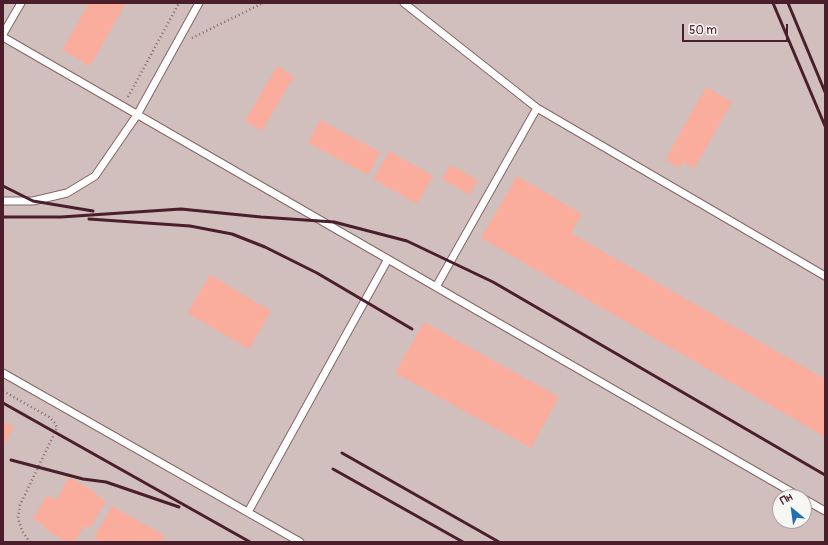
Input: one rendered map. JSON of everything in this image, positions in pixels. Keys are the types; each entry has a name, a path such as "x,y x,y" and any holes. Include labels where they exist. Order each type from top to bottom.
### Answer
{"lane":[{"path":"3,34 21,3"},
{"path":"3,201 33,201 67,193 95,176 137,115 198,3"},
{"path":"404,3 537,108 825,276"},
{"path":"3,37 786,489"},
{"path":"436,287 537,108"},
{"path":"248,512 388,259"},
{"path":"3,373 300,542"},
{"path":"812,504 825,511"}],"path":[{"path":"127,97 179,3"},
{"path":"175,46 263,3"},
{"path":"3,391 50,417 57,428 20,505 18,518 22,531 30,542"}],"shaded area":[{"path":"3,3 825,3 825,542 3,542"}],"building":[{"path":"89,3 126,3 90,66 62,50"},
{"path":"277,66 294,76 262,131 245,121"},
{"path":"706,87 732,102 694,169 683,162 679,168 665,160"},
{"path":"320,120 380,152 368,175 308,143"},
{"path":"389,151 433,176 417,204 373,179"},
{"path":"450,165 478,180 470,195 442,179"},
{"path":"517,176 582,214 571,233 825,379 825,437 481,238"},
{"path":"210,275 271,311 249,349 187,313"},
{"path":"424,322 559,397 531,448 395,373"},
{"path":"3,421 14,427 3,446"},
{"path":"69,477 97,493 96,495 106,501 90,528 85,525 75,542 67,542 43,528 44,525 33,519 47,495 56,500"},
{"path":"112,506 165,536 161,542 102,542 94,537"}],"railway":[{"path":"773,3 825,126"},
{"path":"788,3 825,92"},
{"path":"3,186 33,201 93,211"},
{"path":"3,217 61,217 181,209 334,222 407,241 493,282 825,475"},
{"path":"89,219 190,226 232,234 265,247 317,273 412,329"},
{"path":"3,403 250,542"},
{"path":"342,453 499,542"},
{"path":"11,460 83,479 106,482 179,507"},
{"path":"333,469 463,542"}]}
